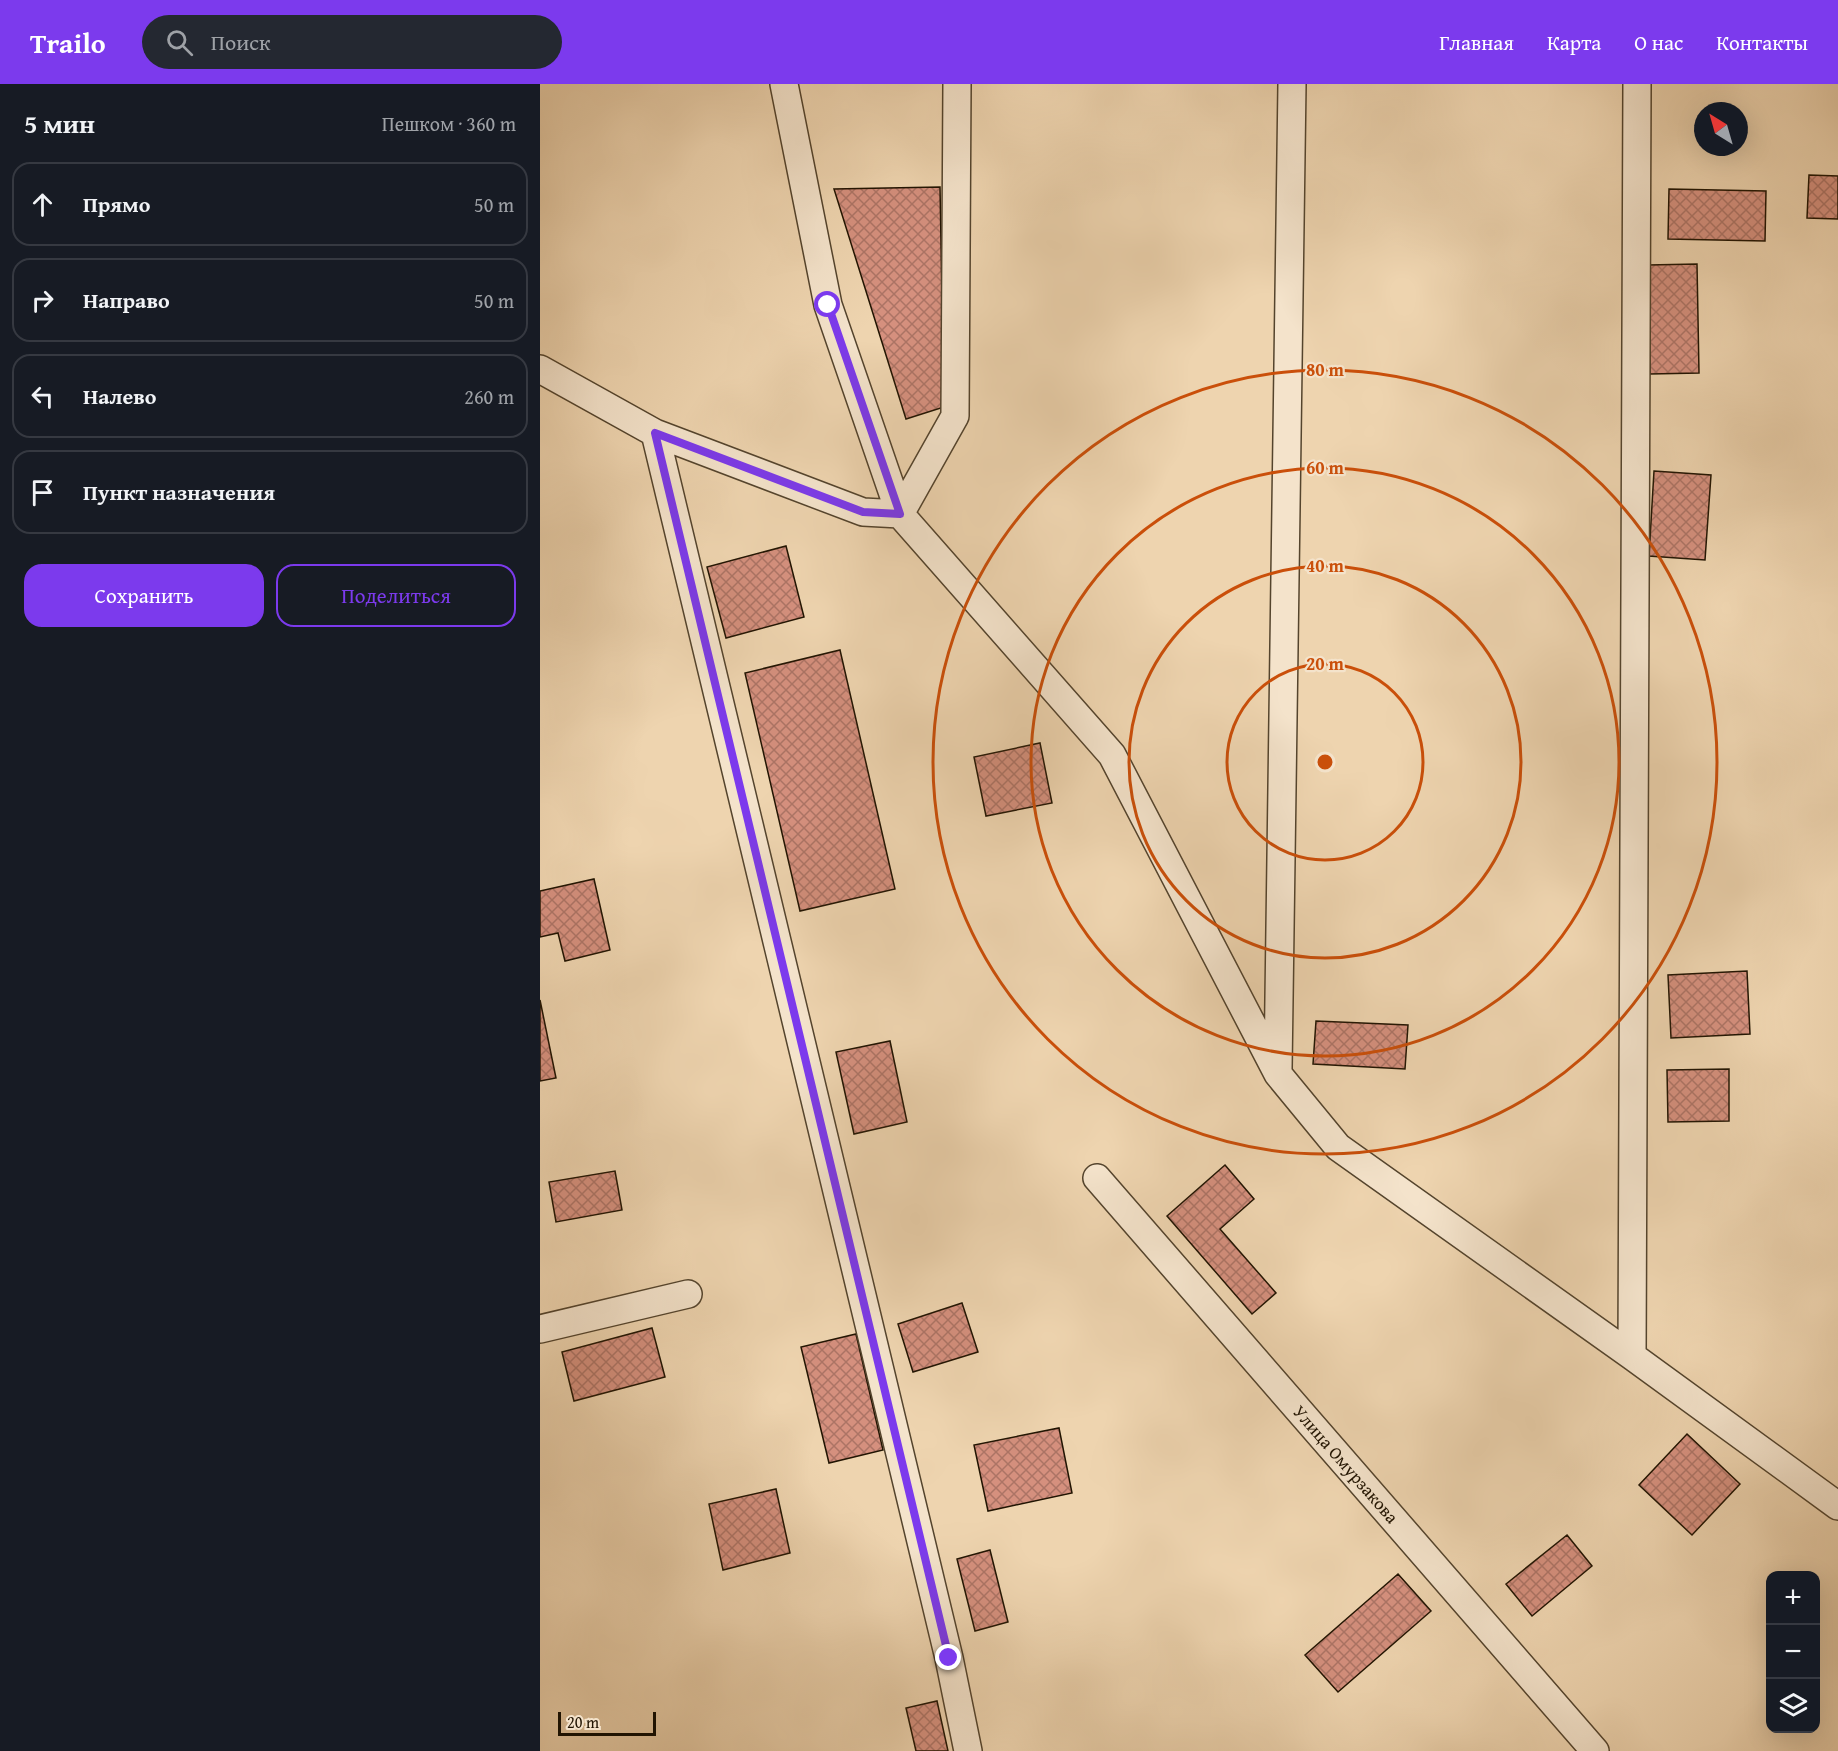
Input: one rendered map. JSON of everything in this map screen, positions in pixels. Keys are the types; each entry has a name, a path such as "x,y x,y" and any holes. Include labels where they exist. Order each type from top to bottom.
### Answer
{"street":[{"path":"784,84 828,305 900,514 1112,755 1278,1074 1338,1148 1632,1356 1838,1506"},
{"path":"900,514 955,416 957,84"},
{"path":"1278,1074 1292,84"},
{"path":"1632,1356 1637,84"},
{"path":"540,369 655,433 863,512 900,514"},
{"path":"655,433 949,1658 968,1751"},
{"name":"Улица Омурзакова","path":"1097,1178 1595,1751"},
{"path":"540,1329 688,1294"}],"building":[{"path":"1809,175 1838,176 1838,219 1807,218"},
{"path":"940,187 944,407 906,419 834,189"},
{"path":"1669,189 1766,191 1765,241 1668,239"},
{"path":"1697,264 1699,373 1650,374 1648,265"},
{"path":"1654,471 1711,475 1705,560 1649,556"},
{"path":"786,546 804,617 726,638 707,567"},
{"path":"840,650 895,889 800,911 745,673"},
{"path":"1040,743 1052,803 986,816 974,757"},
{"path":"594,879 610,950 565,961 558,933 540,937 540,891"},
{"path":"1747,971 1750,1034 1671,1038 1668,975"},
{"path":"540,1000 556,1078 540,1081"},
{"path":"1316,1021 1408,1025 1405,1069 1313,1064"},
{"path":"890,1041 907,1122 854,1134 836,1052"},
{"path":"1729,1069 1729,1121 1668,1122 1667,1070"},
{"path":"1225,1165 1254,1199 1220,1229 1276,1293 1252,1314 1167,1216"},
{"path":"615,1171 622,1210 556,1222 549,1182"},
{"path":"962,1303 978,1352 913,1372 898,1324"},
{"path":"652,1328 665,1377 574,1401 562,1352"},
{"path":"856,1334 883,1450 829,1463 801,1347"},
{"path":"1059,1428 1072,1493 988,1511 974,1445"},
{"path":"1687,1434 1740,1484 1692,1535 1639,1485"},
{"path":"776,1489 790,1553 723,1570 709,1504"},
{"path":"1567,1535 1592,1566 1532,1616 1506,1584"},
{"path":"990,1550 1008,1622 975,1631 957,1559"},
{"path":"1398,1574 1431,1611 1338,1692 1305,1655"},
{"path":"937,1701 948,1751 916,1751 906,1708"}],"route":[{"path":"828,305 900,514 863,512 655,433 949,1658"}]}
